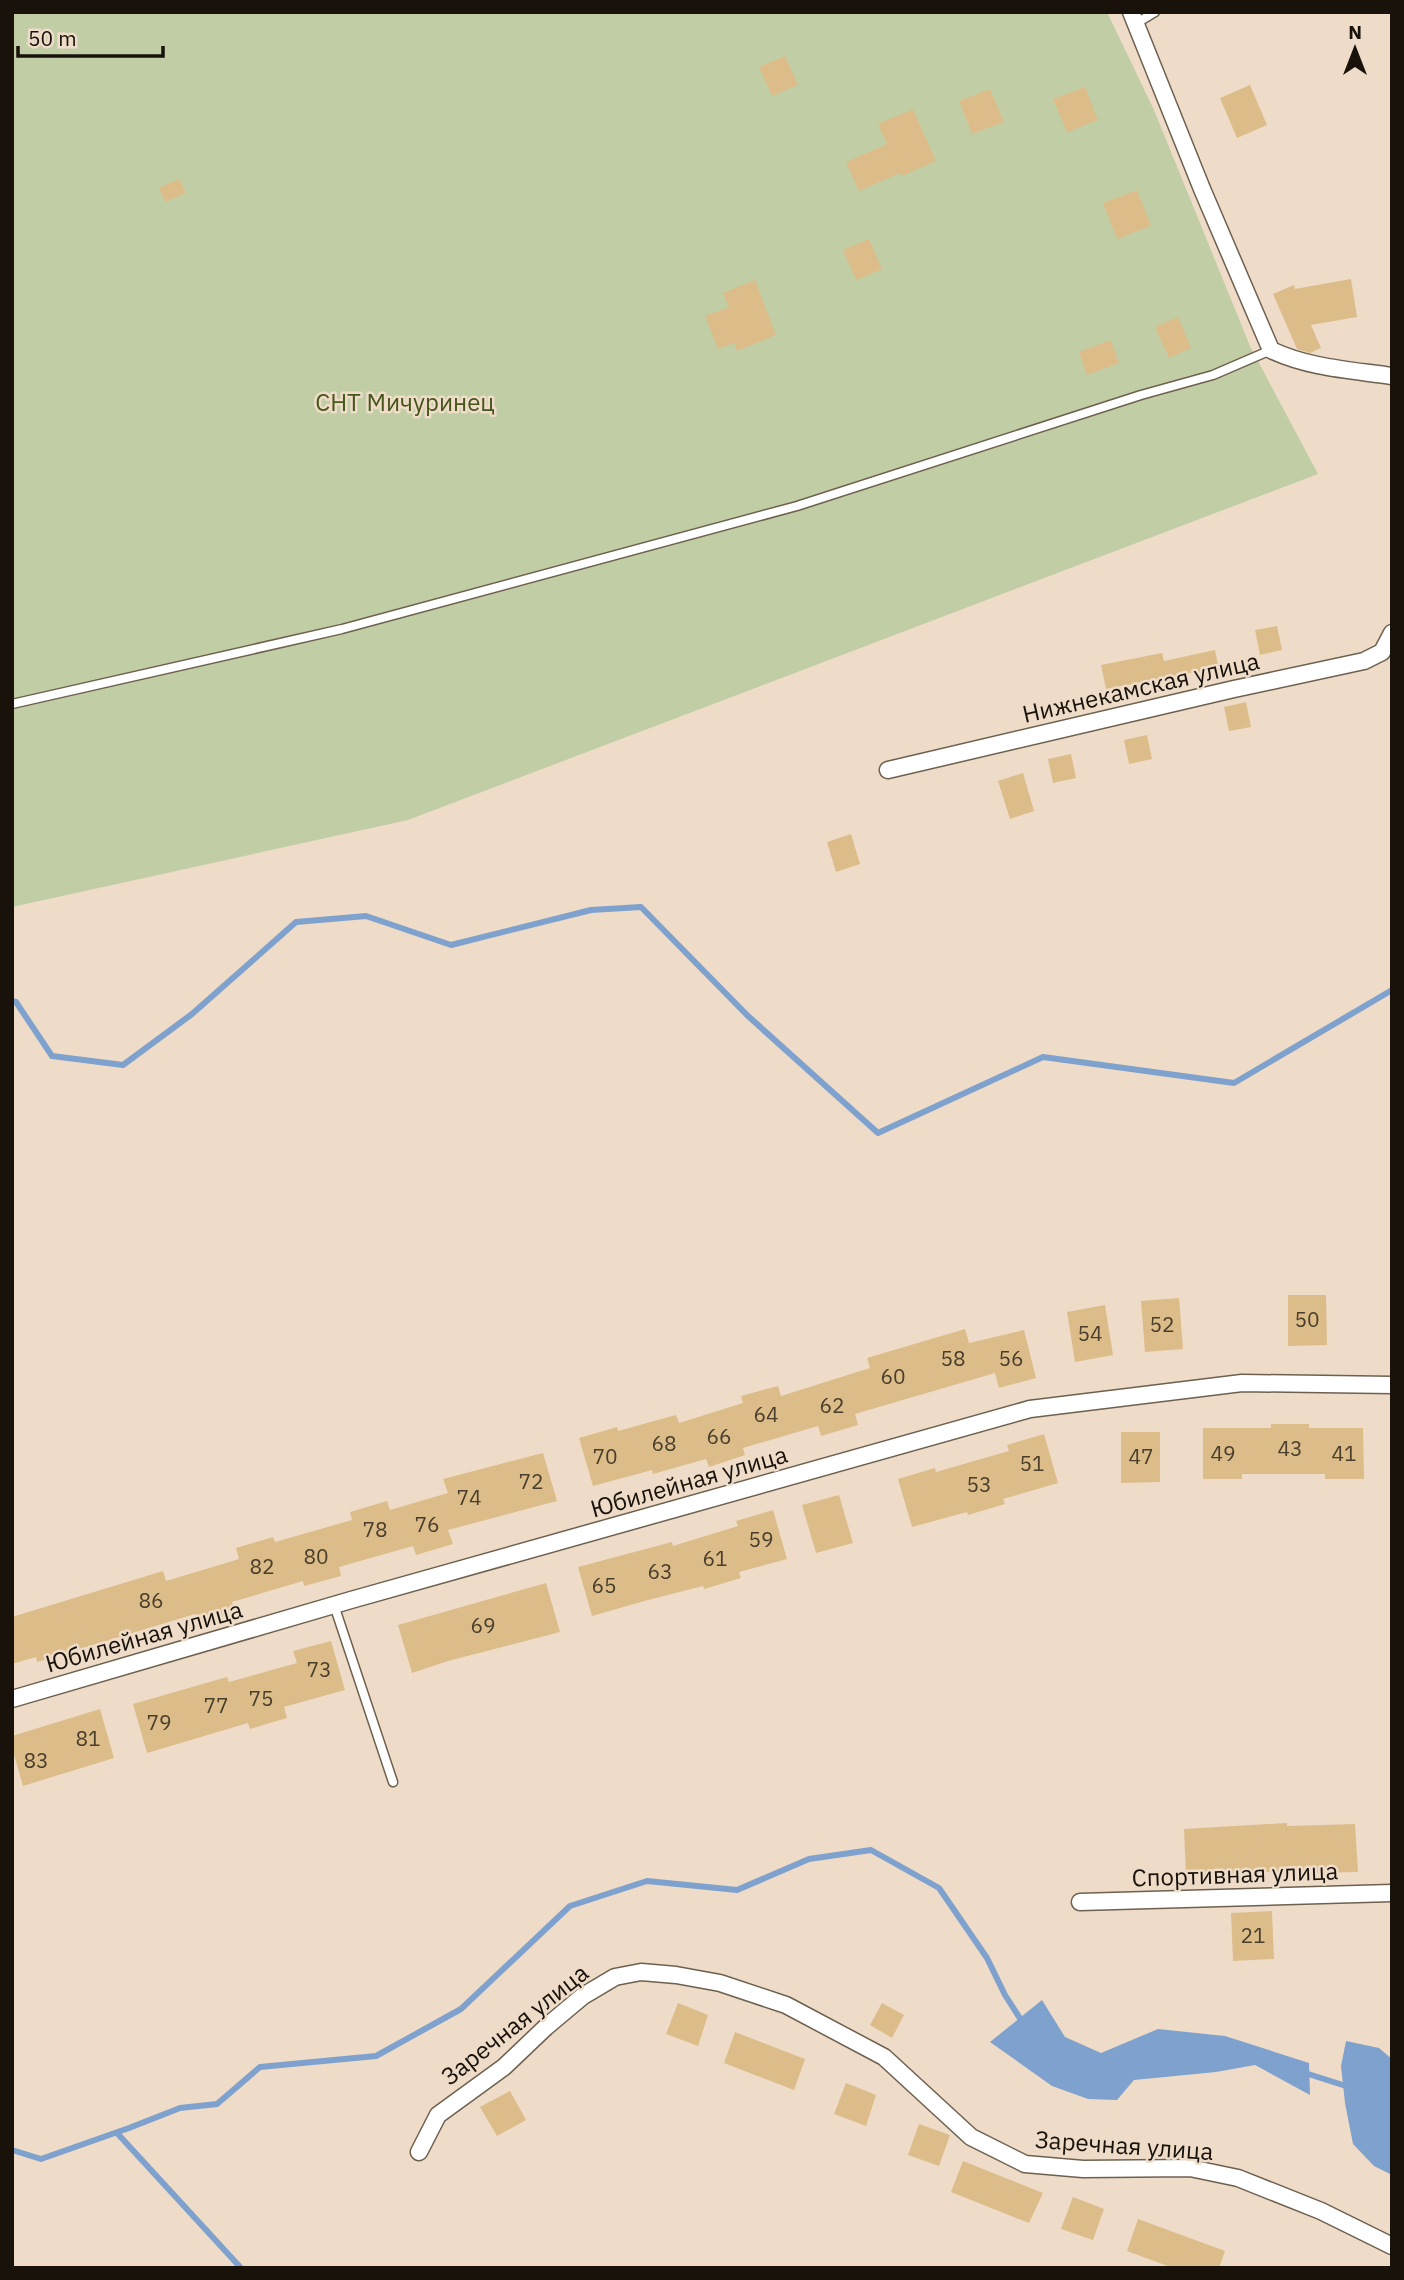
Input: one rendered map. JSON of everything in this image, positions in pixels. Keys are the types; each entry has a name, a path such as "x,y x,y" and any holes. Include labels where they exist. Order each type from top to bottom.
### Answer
{"street":[{"path":"1133,18 1202,189 1272,350 1294,361 1392,376"},
{"name":"Нижнекамская улица","path":"888,770 1364,661 1382,652 1392,633"},
{"name":"Юбилейная улица","path":"12,1699 334,1605 1030,1409 1242,1383 1392,1385"},
{"name":"Спортивная улица","path":"1080,1902 1392,1893"},
{"name":"Заречная улица","path":"419,2152 438,2115 504,2067 583,1996 615,1977 640,1972 676,1975 720,1983 786,2005 884,2057 971,2137 1025,2164 1083,2169 1191,2168 1238,2178 1321,2211 1392,2246"}],"lane":[{"path":"1133,18 1156,12"},
{"path":"12,704 342,629 797,506 1141,395 1213,375 1272,350"},
{"path":"334,1605 393,1782"}],"green space":[{"name":"СНТ Мичуринец","path":"12,12 1107,12 1154,110 1250,346 1318,474 408,820 12,907"}],"water":[{"path":"1042,2000 1065,2037 1101,2053 1158,2029 1225,2036 1309,2063 1310,2095 1255,2065 1216,2072 1134,2080 1117,2100 1088,2099 1052,2086 990,2042"},
{"path":"1346,2041 1379,2048 1392,2059 1392,2175 1374,2166 1353,2144 1341,2066"}],"building":[{"path":"785,56 798,85 772,96 759,67"},
{"path":"1250,85 1267,125 1237,138 1220,98"},
{"path":"1085,87 1098,120 1067,132 1053,99"},
{"path":"990,89 1004,122 972,134 959,101"},
{"path":"913,109 936,161 859,191 846,162 887,144 878,124"},
{"path":"179,179 186,193 165,202 159,188"},
{"path":"1137,190 1151,226 1117,239 1103,203"},
{"path":"869,239 882,269 856,280 843,250"},
{"path":"1351,279 1357,317 1311,325 1321,348 1310,353 1297,349 1273,294 1294,285 1295,289"},
{"path":"755,280 776,335 737,351 734,343 718,349 705,316 729,307 723,293"},
{"path":"1178,317 1191,348 1169,358 1155,327"},
{"path":"1111,340 1119,363 1087,375 1079,352"},
{"path":"1277,626 1282,650 1260,655 1255,630"},
{"path":"1215,650 1220,675 1197,679 1196,672 1106,689 1101,665 1162,653 1164,661"},
{"path":"1246,702 1251,727 1229,731 1224,707"},
{"path":"1147,735 1152,759 1129,764 1124,740"},
{"path":"1071,754 1076,778 1053,783 1048,759"},
{"path":"1023,773 1034,811 1010,819 998,781"},
{"path":"851,834 860,864 836,872 827,842"},
{"path":"1288,1295 1326,1295 1327,1345 1288,1346"},
{"path":"1179,1298 1183,1349 1145,1352 1141,1301"},
{"path":"1105,1305 1113,1355 1075,1362 1067,1312"},
{"path":"965,1329 969,1343 1024,1330 1036,1378 999,1388 995,1373 855,1414 858,1425 821,1436 818,1426 743,1448 745,1455 709,1467 706,1459 653,1474 652,1470 593,1486 579,1438 617,1427 618,1431 676,1415 679,1423 743,1403 741,1396 778,1386 781,1396 870,1368 867,1358"},
{"path":"1271,1424 1309,1424 1309,1428 1363,1428 1364,1479 1325,1479 1325,1474 1242,1474 1242,1479 1203,1479 1203,1428 1271,1428"},
{"path":"1121,1432 1160,1432 1160,1482 1121,1483"},
{"path":"1044,1434 1058,1483 1003,1499 1005,1504 912,1527 898,1479 935,1468 936,1472 1009,1451 1007,1445"},
{"path":"543,1453 557,1501 448,1530 453,1544 416,1555 413,1546 339,1567 341,1576 304,1586 303,1581 232,1602 235,1613 198,1624 195,1614 37,1662 36,1657 12,1664 12,1617 163,1571 166,1581 239,1559 236,1548 273,1537 275,1542 352,1520 350,1512 387,1501 390,1510 448,1493 443,1479"},
{"path":"839,1495 853,1543 816,1553 802,1505"},
{"path":"773,1510 787,1559 739,1572 741,1578 704,1589 703,1586 592,1616 578,1567 672,1542 673,1546 738,1526 736,1521"},
{"path":"546,1583 560,1632 412,1673 398,1625"},
{"path":"331,1641 345,1690 284,1707 287,1718 250,1729 248,1723 147,1753 133,1704 227,1677 229,1682 297,1663 293,1651"},
{"path":"100,1709 114,1758 23,1786 12,1748 12,1736"},
{"path":"1287,1823 1287,1826 1355,1824 1358,1872 1316,1873 1316,1869 1186,1877 1184,1829"},
{"path":"1272,1911 1274,1959 1233,1961 1231,1913"},
{"path":"678,2003 708,2015 698,2046 666,2034"},
{"path":"882,2003 904,2015 892,2038 870,2025"},
{"path":"735,2032 805,2059 794,2090 724,2063"},
{"path":"846,2083 876,2095 866,2126 834,2114"},
{"path":"510,2091 526,2120 497,2136 480,2107"},
{"path":"919,2124 950,2135 939,2166 908,2155"},
{"path":"963,2161 1043,2193 1029,2223 951,2192"},
{"path":"1073,2197 1104,2209 1093,2240 1061,2229"},
{"path":"1138,2219 1225,2251 1219,2268 1173,2268 1127,2251"}],"waterway":[{"path":"12,1001 16,1002 52,1056 123,1065 192,1014 296,922 366,916 451,945 591,910 641,907 748,1016 878,1133 1043,1057 1234,1083 1392,990"},
{"path":"12,2150 41,2159 180,2108 217,2104 260,2067 376,2056 461,2009 570,1906 647,1881 737,1890 809,1859 871,1850 939,1888 987,1958 1005,1995 1023,2023"},
{"path":"1302,2072 1349,2087"},
{"path":"117,2133 241,2268"}]}
